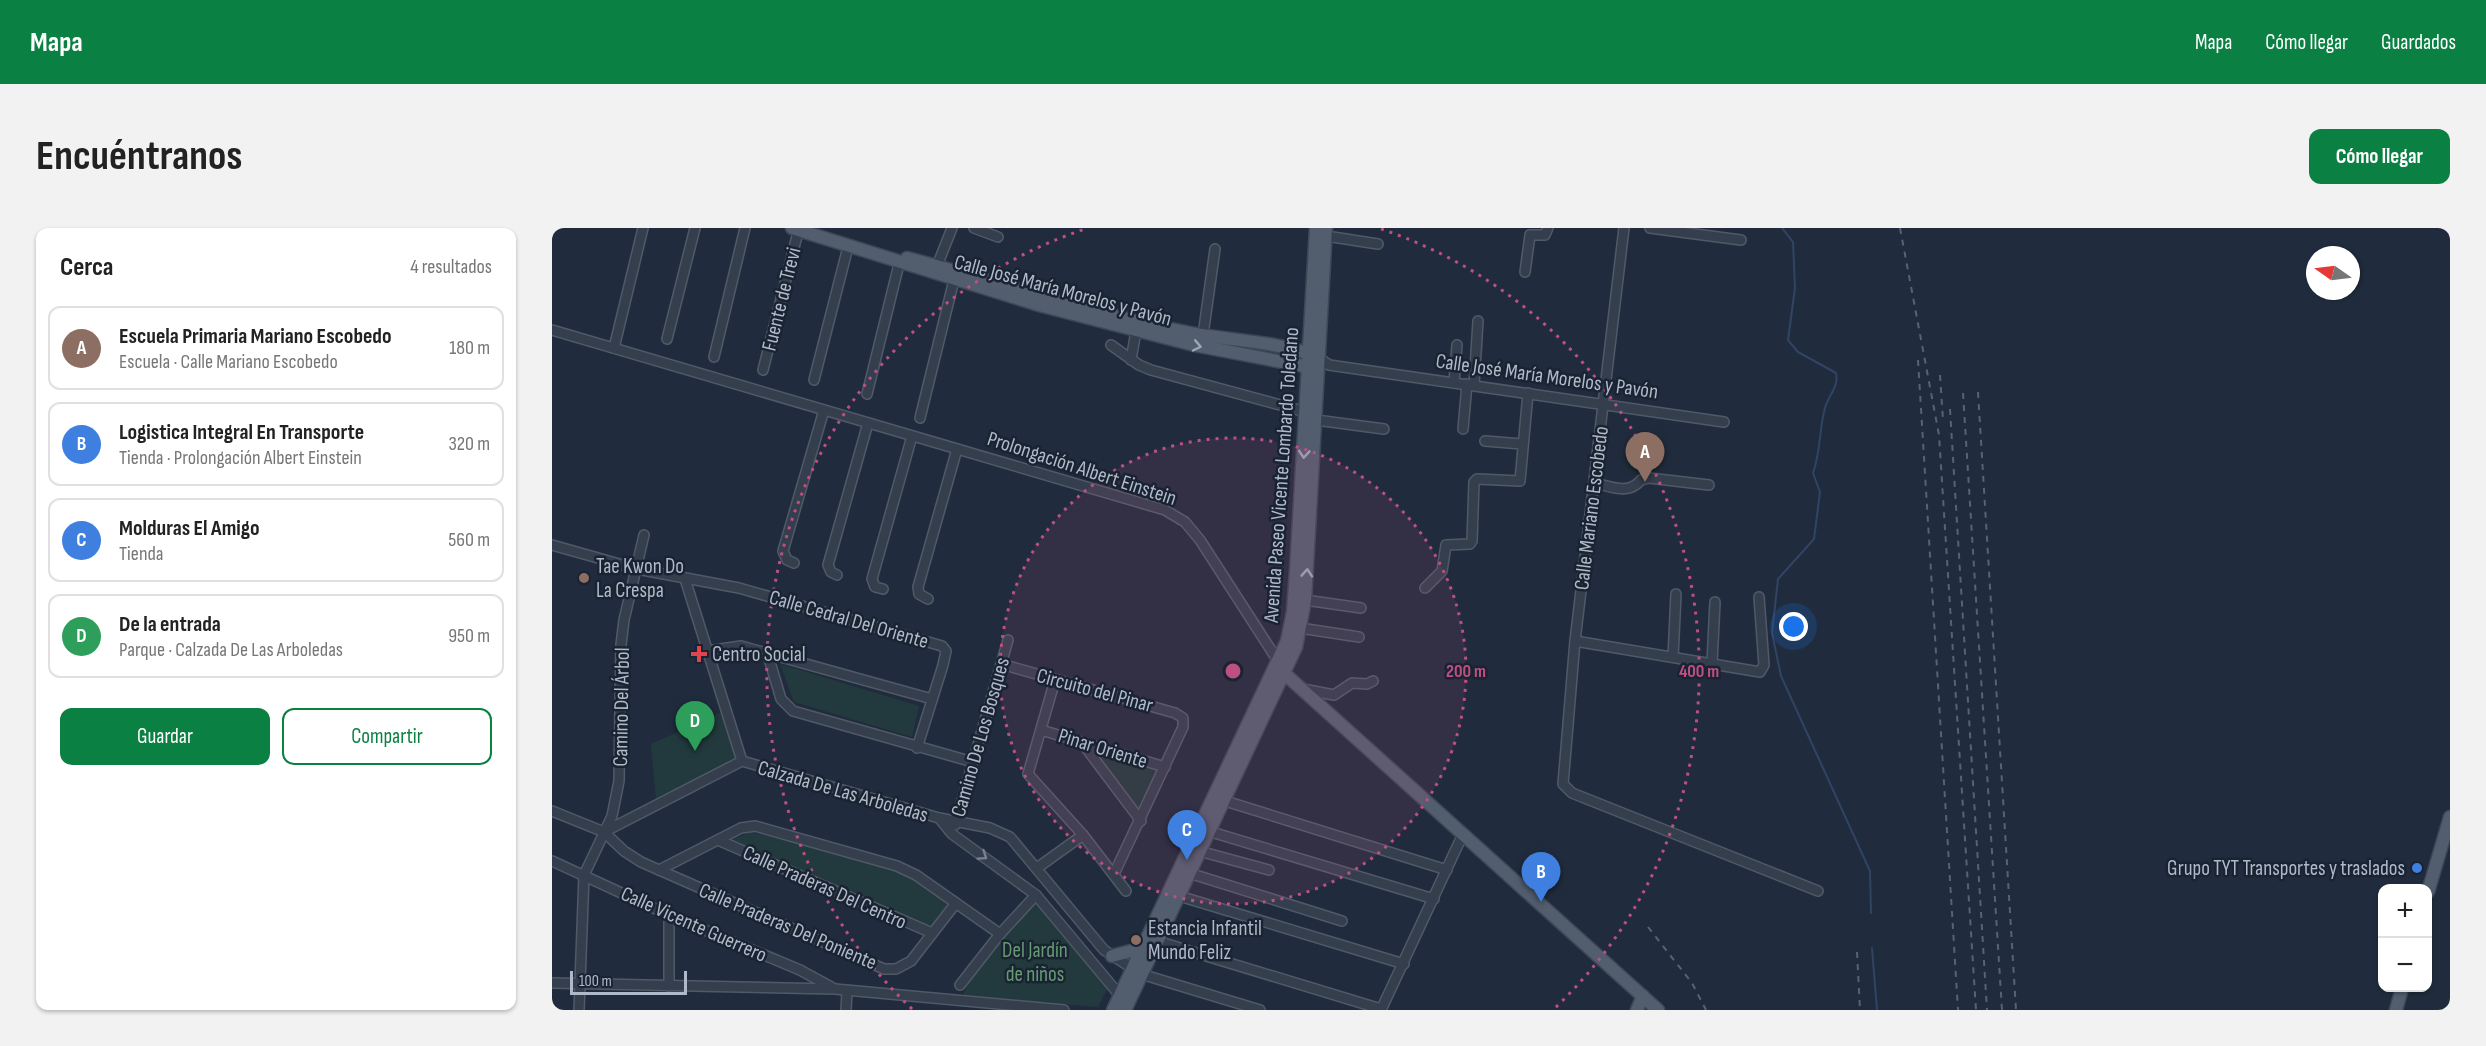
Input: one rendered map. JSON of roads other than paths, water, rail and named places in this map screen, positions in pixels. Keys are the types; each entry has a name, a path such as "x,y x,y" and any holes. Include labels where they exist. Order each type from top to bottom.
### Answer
{"main road":[{"name":"Calle José María Morelos y Pavón","path":"798,229 937,266 1162,332 1317,362"},
{"name":"Calle José María Morelos y Pavón","path":"798,229 899,264 1136,331 1203,335 1284,347 1317,362"},
{"name":"Avenida Paseo Vicente Lombardo Toledano","path":"1152,942 1287,641 1293,612 1317,362 1323,230"},
{"name":"Avenida Paseo Vicente Lombardo Toledano","path":"1113,1010 1124,1003 1137,971 1179,896 1222,800 1285,674 1300,628 1305,600 1311,416"},
{"name":"Prolongación Albert Einstein","path":"1278,661 1285,674 1300,688 1658,1010"},
{"path":"2429,884 2450,817"},
{"path":"1112,956 1152,942"},
{"path":"2396,1010 2401,992"},
{"path":"1637,1010 1643,996"}],"street":[{"path":"614,348 643,228"},
{"path":"667,339 695,228"},
{"path":"714,357 745,228"},
{"path":"937,266 952,228"},
{"path":"974,228 998,237"},
{"path":"1525,272 1530,235 1545,235 1548,228"},
{"name":"Calle Mariano Escobedo","path":"1624,228 1575,641 1563,784 1572,793 1818,891"},
{"path":"1650,228 1741,240"},
{"name":"Fuente de Trevi","path":"763,370 798,229"},
{"path":"1323,230 1378,244"},
{"path":"814,380 848,247"},
{"path":"1203,335 1215,249"},
{"path":"867,394 899,264"},
{"path":"920,418 954,280"},
{"path":"1462,429 1478,321"},
{"name":"Prolongación Albert Einstein","path":"552,330 1165,510 1185,522 1278,661"},
{"path":"1131,360 1136,331"},
{"path":"1111,345 1131,360 1151,370 1311,416 1384,429"},
{"path":"1454,382 1457,345"},
{"name":"Calle José María Morelos y Pavón","path":"1317,362 1724,422"},
{"path":"1425,588 1441,574 1446,545 1470,544 1472,541 1474,482 1478,479 1520,481 1528,393"},
{"path":"794,562 787,560 783,551 824,410"},
{"path":"837,575 831,572 828,566 868,423"},
{"path":"883,589 875,586 872,579 912,436"},
{"path":"1485,441 1522,444"},
{"path":"928,599 919,594 918,587 957,449"},
{"path":"1595,483 1628,490 1649,478 1709,485"},
{"name":"Camino Del Árbol","path":"584,875 612,816 619,781 621,645 644,535"},
{"path":"552,547 685,579 742,761"},
{"name":"Calle Cedral Del Oriente","path":"685,579 739,588 937,644 946,651 917,748"},
{"path":"1673,657 1676,594"},
{"path":"1575,641 1760,672 1764,665 1759,597"},
{"path":"1305,600 1360,608"},
{"path":"1712,663 1715,602"},
{"path":"1300,628 1359,637"},
{"name":"Camino De Los Bosques","path":"952,834 1008,640"},
{"path":"707,651 733,645 767,652 932,699"},
{"path":"767,652 781,699 793,711 973,762"},
{"name":"Circuito del Pinar","path":"1001,664 1182,716 1184,721 1165,767"},
{"path":"1055,680 1028,774 1083,835 1126,891"},
{"path":"1300,688 1334,695 1352,683 1367,684 1373,681"},
{"name":"Pinar Oriente","path":"1041,730 1165,767"},
{"path":"1082,744 1141,821"},
{"name":"Calzada De Las Arboledas","path":"604,832 742,761 939,818 957,820 1001,832 1010,837 1095,942 1112,956 1137,971 1260,1010"},
{"path":"1114,874 1165,767"},
{"path":"1222,800 1447,870"},
{"path":"552,811 604,832"},
{"name":"Calzada De Las Arboledas","path":"939,818 952,834 1036,895 1053,913 1124,1003"},
{"path":"659,870 741,828 755,826 897,866 916,875 1000,934"},
{"path":"1208,831 1434,899"},
{"name":"Calle Praderas Del Poniente","path":"604,832 624,851 659,870 884,969 905,966 956,903"},
{"path":"1152,942 1381,1010 1463,834"},
{"path":"1037,868 1083,835"},
{"name":"Calle Praderas Del Centro","path":"718,840 932,933"},
{"path":"1199,850 1269,870"},
{"name":"Calle Vicente Guerrero","path":"552,861 669,915 800,970 835,989"},
{"path":"1189,873 1342,921"},
{"path":"579,1010 584,875"},
{"path":"960,985 1000,934 1036,895"},
{"path":"1179,896 1404,964"},
{"path":"1053,913 1064,904"},
{"path":"669,915 669,986"},
{"path":"552,983 835,989 955,1005 1064,1010"},
{"path":"846,1010 847,991"}],"waterway":[{"path":"1782,228 1793,242 1795,288 1788,340 1798,352 1836,373 1837,378 1825,408 1813,473 1820,492 1814,539 1778,579 1772,633 1781,676 1870,871 1871,913"},
{"path":"1872,948 1877,1010"}],"railway":[{"path":"1900,228 1939,435 1976,1010"},
{"path":"1918,360 1958,1010"},
{"path":"1940,375 1943,420"},
{"path":"1978,392 2016,1010"},
{"path":"1963,393 2002,1010"},
{"path":"1950,409 1987,1010"},
{"path":"1648,927 1692,983 1706,1010"},
{"path":"1857,952 1860,1010"}],"place":[{"name":"Escuela Primaria Mariano Escobedo","path":"1645,482"},
{"name":"Tae Kwon Do La Crespa","path":"584,578"},
{"name":"Centro Social","path":"699,654"},
{"name":"De la entrada","path":"695,751"},
{"name":"Molduras El Amigo","path":"1187,860"},
{"name":"Grupo TYT Transportes y traslados","path":"2417,868"},
{"name":"Logistica Integral En Transporte","path":"1541,902"},
{"name":"Estancia Infantil Mundo Feliz","path":"1136,940"}],"park label":[{"name":"Del Jardín de niños","path":"1035,962"}]}
